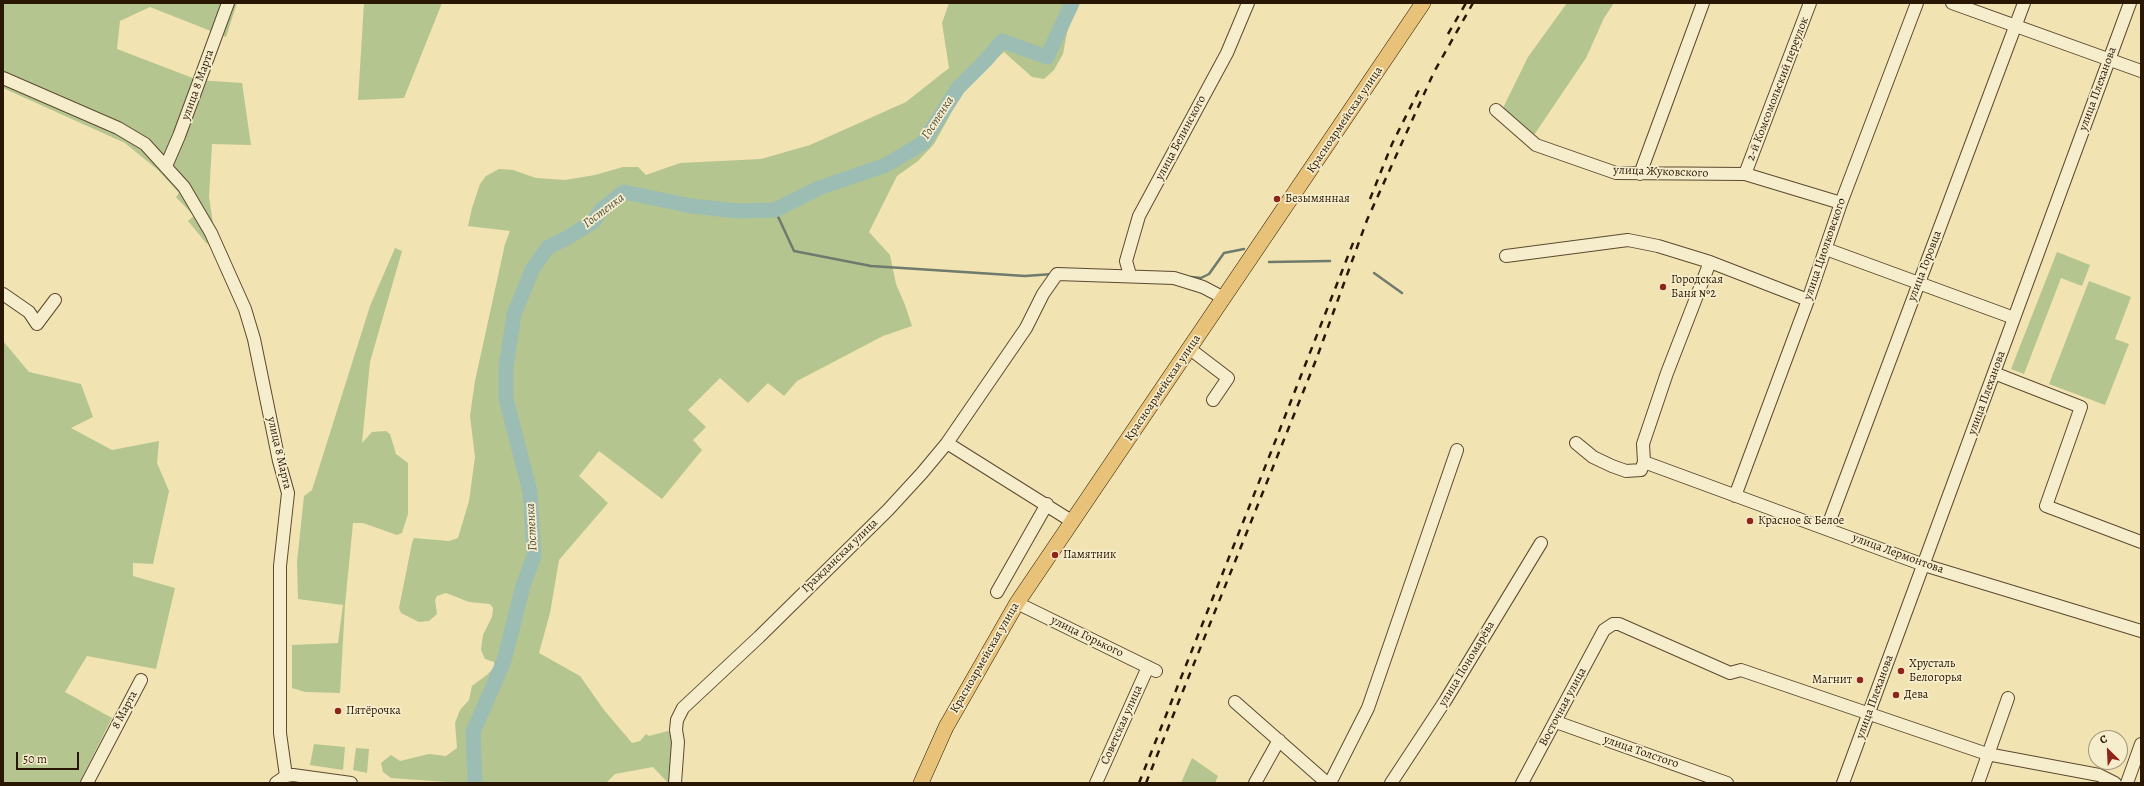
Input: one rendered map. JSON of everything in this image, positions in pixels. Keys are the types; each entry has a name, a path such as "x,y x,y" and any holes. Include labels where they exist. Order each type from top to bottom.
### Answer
{"main road":[{"name":"Красноармейская улица","path":"921,783 946,727 1017,603 1423,3"}],"street":[{"name":"улица 8 Марта","path":"166,166 179,136 228,3"},
{"name":"улица Белинского","path":"1130,275 1126,261 1139,216 1227,53 1248,3"},
{"path":"1640,174 1702,3"},
{"name":"2-й Комсомольский переулок","path":"1745,174 1810,3"},
{"name":"улица Циолковского","path":"1735,496 1808,300 1840,203 1917,3"},
{"path":"1952,3 2141,72"},
{"name":"улица Горовца","path":"1827,528 2024,3"},
{"name":"улица Плеханова","path":"1843,783 2130,3"},
{"name":"улица 8 Марта","path":"3,78 118,128 145,144 184,187 211,233 245,309 254,339 279,461 288,493 280,566 281,780"},
{"name":"улица Жуковского","path":"1496,110 1536,145 1616,173 1745,174 1840,203"},
{"path":"1506,256 1628,240 1658,246 1710,262 1808,300"},
{"path":"1826,249 2014,318"},
{"path":"1576,443 1593,457 1626,471 1641,470 1644,462 1643,444 1667,373 1710,262"},
{"name":"Гражданская улица","path":"675,783 678,742 676,730 677,720 683,708 759,637 888,510 947,443 1026,328 1043,294 1057,274 1130,275"},
{"path":"1130,275 1174,278 1203,287 1224,298"},
{"path":"3,294 28,312 38,324 55,300"},
{"path":"1190,349 1228,378 1213,400"},
{"path":"1994,373 2081,407 2046,506 2141,542"},
{"path":"947,443 1047,504 1073,522"},
{"path":"1330,783 1368,708 1457,450"},
{"name":"улица Лермонтова","path":"1644,462 1827,528 1924,565 2141,631"},
{"path":"997,592 1047,504"},
{"name":"улица Пономарёва","path":"1391,783 1445,701 1541,543"},
{"name":"улица Горького","path":"1017,603 1152,669"},
{"name":"Восточная улица","path":"1522,783 1604,630 1613,624 1619,624 1730,673 1741,670 1869,713"},
{"name":"Советская улица","path":"1096,783 1152,669"},
{"name":"8 Марта","path":"87,783 141,680"},
{"path":"1978,783 2008,698"},
{"path":"1235,702 1327,783"},
{"path":"1869,713 1987,754 2099,775 2115,783"},
{"name":"улица Толстого","path":"1556,722 1727,783"},
{"path":"1255,783 1279,740"},
{"path":"2127,783 2141,744"},
{"path":"281,780 294,775 351,783"}],"green space":[{"path":"3,3 237,3 226,37 150,7 120,21 117,49 198,80 242,83 251,145 212,144 209,197 215,236 207,244 188,221 194,216 176,197 179,193 158,170 125,143 3,88"},
{"path":"364,3 442,3 404,98 358,100"},
{"path":"949,3 1080,3 1068,27 1063,54 1054,70 1044,79 1032,77 1004,52 966,85 957,96 949,117 934,144 918,161 897,176 869,232 890,255 896,284 912,326 883,336 797,381 784,396 768,383 748,403 720,378 688,410 706,427 693,440 702,450 662,499 599,451 579,476 608,503 559,560 550,613 539,653 580,676 604,710 632,743 640,741 646,734 649,736 668,731 673,735 674,783 668,783 653,767 615,774 606,783 461,783 391,778 383,772 381,763 391,755 400,761 429,754 446,756 457,748 455,723 460,710 469,700 472,686 488,674 494,667 494,662 485,659 481,650 483,635 492,617 493,608 490,604 469,602 446,593 437,596 435,600 437,614 429,621 419,622 401,613 399,608 414,538 449,541 458,538 469,501 475,457 470,416 475,381 505,244 510,231 468,226 480,184 486,176 499,169 513,170 536,178 565,180 595,175 623,167 638,167 646,175 680,163 761,159 810,145 906,102 949,68 942,23"},
{"path":"1567,3 1614,3 1604,18 1586,58 1534,135 1502,110 1528,57"},
{"path":"395,248 402,251 370,362 362,443 372,432 386,431 390,434 396,454 408,463 408,514 402,533 397,535 363,523 353,523 345,605 340,693 305,692 292,688 292,645 338,643 343,605 298,599 297,562 304,496 312,490 370,306"},
{"path":"2057,252 2090,265 2082,286 2061,278 2024,374 2011,369"},
{"path":"2089,281 2131,297 2115,339 2129,344 2105,405 2049,384"},
{"path":"3,341 29,372 81,384 93,417 71,428 112,450 159,441 157,463 169,491 153,564 133,563 133,576 175,588 156,669 87,656 65,692 112,718 79,783 3,783"},
{"path":"314,744 345,747 343,770 310,765"},
{"path":"356,748 369,749 367,773 353,770"},
{"path":"1192,758 1218,776 1215,783 1181,783"}],"waterway":[{"name":"Гостенка","path":"475,783 473,732 504,661 523,586 534,556 530,492 506,399 506,367 514,314 533,268 548,247 565,239 593,222 601,210 624,192 691,206 738,211 775,210 819,188 886,165 923,143 958,88 986,60 1002,41 1047,57 1072,3"},
{"path":"775,210 794,251 871,266 1025,276 1053,274"},
{"path":"1191,277 1201,278 1209,274 1224,253 1244,249"},
{"path":"1269,262 1330,261"},
{"path":"1374,273 1402,293"}],"railway":[{"path":"1448,34 1466,3"},
{"path":"1146,783 1316,360 1367,220 1434,72 1473,3"},
{"path":"1370,199 1392,144 1421,86"},
{"path":"1139,783 1355,238"}],"place":[{"name":"Безымянная","path":"1277,199"},
{"name":"Городская Баня №2","path":"1663,287"},
{"name":"Красное & Белое","path":"1750,521"},
{"name":"Памятник","path":"1055,555"},
{"name":"Хрусталь Белогорья","path":"1901,671"},
{"name":"Магнит","path":"1860,680"},
{"name":"Дева","path":"1896,695"},
{"name":"Пятёрочка","path":"338,711"}]}
